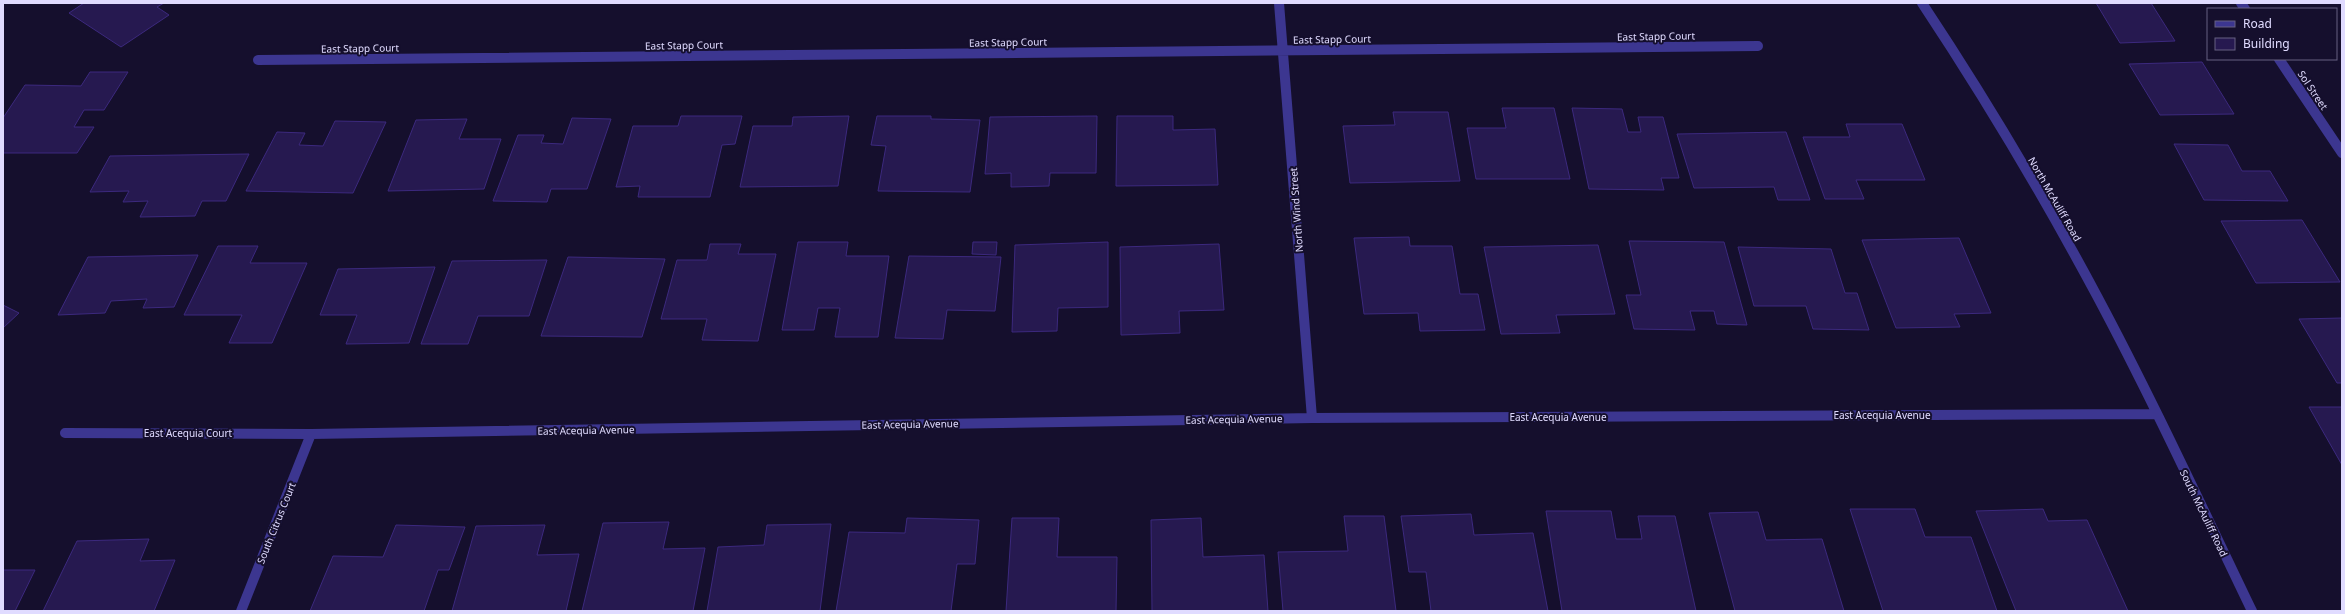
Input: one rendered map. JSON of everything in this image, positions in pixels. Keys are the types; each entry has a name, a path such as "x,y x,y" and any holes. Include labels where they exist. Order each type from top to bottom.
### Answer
{"street":[{"name":"North Wind Street","path":"1279,3 1312,418"},
{"name":"North McAuliff Road","path":"1922,3 1977,85 2074,254 2156,414"},
{"name":"East Stapp Court","path":"258,60 1758,46"},
{"name":"Sol Street","path":"2279,60 2342,153"},
{"name":"East Acequia Avenue","path":"311,434 1312,418 2156,414"},
{"name":"South McAuliff Road","path":"2156,414 2252,611"},
{"name":"East Acequia Court","path":"65,433 311,434"},
{"name":"South Citrus Court","path":"241,611 311,434"}],"building":[{"path":"84,3 164,3 157,7 169,15 121,47 69,13"},
{"path":"2096,3 2151,3 2175,41 2120,43"},
{"path":"2202,62 2234,114 2160,115 2129,64"},
{"path":"90,72 128,72 104,110 84,110 74,127 94,127 77,153 3,153 3,118 25,85 81,86"},
{"path":"1502,108 1554,108 1570,179 1476,179 1467,128 1506,128"},
{"path":"1572,108 1622,109 1628,132 1641,132 1638,117 1663,117 1679,178 1661,178 1664,190 1589,189"},
{"path":"1393,112 1448,112 1460,181 1350,183 1343,126 1395,125"},
{"path":"681,116 742,116 735,144 722,145 710,197 638,197 640,186 616,187 633,126 678,126"},
{"path":"849,116 838,186 740,187 753,126 792,126 793,117"},
{"path":"877,116 931,116 931,119 980,120 970,192 878,191 886,146 871,145"},
{"path":"1097,116 1096,173 1050,173 1049,186 1011,187 1011,173 985,174 990,117"},
{"path":"1117,116 1173,116 1173,130 1215,129 1218,185 1116,186"},
{"path":"572,118 611,119 587,189 551,189 547,202 493,201 518,135 544,135 541,143 563,144"},
{"path":"467,119 459,139 501,139 484,189 388,191 416,120"},
{"path":"335,121 386,122 353,193 246,191 277,132 305,133 299,145 323,146"},
{"path":"1846,124 1902,124 1925,180 1856,180 1864,199 1825,199 1803,137 1850,137"},
{"path":"1786,132 1810,200 1778,200 1774,187 1694,188 1677,134"},
{"path":"2174,144 2228,145 2242,171 2270,171 2288,201 2204,200"},
{"path":"249,154 226,201 202,201 195,216 140,217 148,201 123,202 129,191 90,192 110,156"},
{"path":"2302,220 2340,282 2256,283 2221,221"},
{"path":"1409,237 1410,246 1452,246 1460,294 1478,294 1485,330 1420,331 1418,313 1364,314 1354,238"},
{"path":"1959,238 1991,313 1954,314 1960,327 1896,328 1862,240"},
{"path":"1629,241 1724,242 1747,325 1717,324 1714,311 1690,311 1695,330 1634,329 1626,295 1641,295"},
{"path":"798,242 848,242 846,256 889,256 878,337 835,337 840,308 818,308 814,330 782,330"},
{"path":"973,242 997,242 996,255 972,254"},
{"path":"1108,242 1108,307 1058,308 1057,331 1012,332 1015,245"},
{"path":"710,244 741,244 738,254 776,254 758,341 702,340 707,319 661,319 677,260 707,260"},
{"path":"1219,244 1224,310 1179,311 1180,333 1121,335 1120,247"},
{"path":"1598,245 1615,314 1556,315 1560,333 1501,334 1484,247"},
{"path":"218,246 258,246 250,263 307,263 272,343 229,343 242,315 184,315"},
{"path":"1738,247 1831,249 1845,293 1857,293 1869,330 1813,329 1806,306 1754,306"},
{"path":"198,255 174,307 143,308 147,299 111,301 105,313 58,315 88,257"},
{"path":"909,256 1001,257 995,311 947,310 943,339 895,338"},
{"path":"568,257 665,259 642,337 541,336"},
{"path":"547,260 529,316 478,316 468,344 421,344 452,261"},
{"path":"435,267 409,343 346,344 357,315 320,315 338,269"},
{"path":"3,305 19,313 3,328"},
{"path":"2342,318 2342,383 2337,383 2299,319"},
{"path":"2309,407 2342,407 2342,465"},
{"path":"1850,509 1915,509 1925,537 1971,537 1997,611 1883,611"},
{"path":"2043,509 2048,521 2087,520 2128,611 2016,611 1976,511"},
{"path":"1546,511 1611,511 1616,539 1642,539 1638,516 1675,516 1696,611 1562,611"},
{"path":"1758,512 1766,540 1822,539 1844,611 1735,611 1709,513"},
{"path":"1471,514 1474,535 1533,533 1548,611 1431,611 1426,572 1409,572 1401,516"},
{"path":"1344,516 1384,516 1396,611 1283,611 1278,552 1348,551"},
{"path":"907,518 979,520 975,564 957,564 951,611 836,611 849,532 905,533"},
{"path":"1012,518 1059,518 1057,557 1117,557 1116,611 1006,611"},
{"path":"1201,518 1203,557 1264,555 1268,611 1152,611 1151,520"},
{"path":"669,522 663,549 705,548 693,611 582,611 603,523"},
{"path":"831,524 820,611 707,611 718,547 764,545 767,525"},
{"path":"396,525 465,527 449,570 438,570 424,611 310,611 333,556 383,557"},
{"path":"545,525 537,555 579,554 566,611 452,611 476,526"},
{"path":"149,539 140,561 175,560 154,611 43,611 77,541"},
{"path":"3,570 35,570 15,611 3,611"}]}
